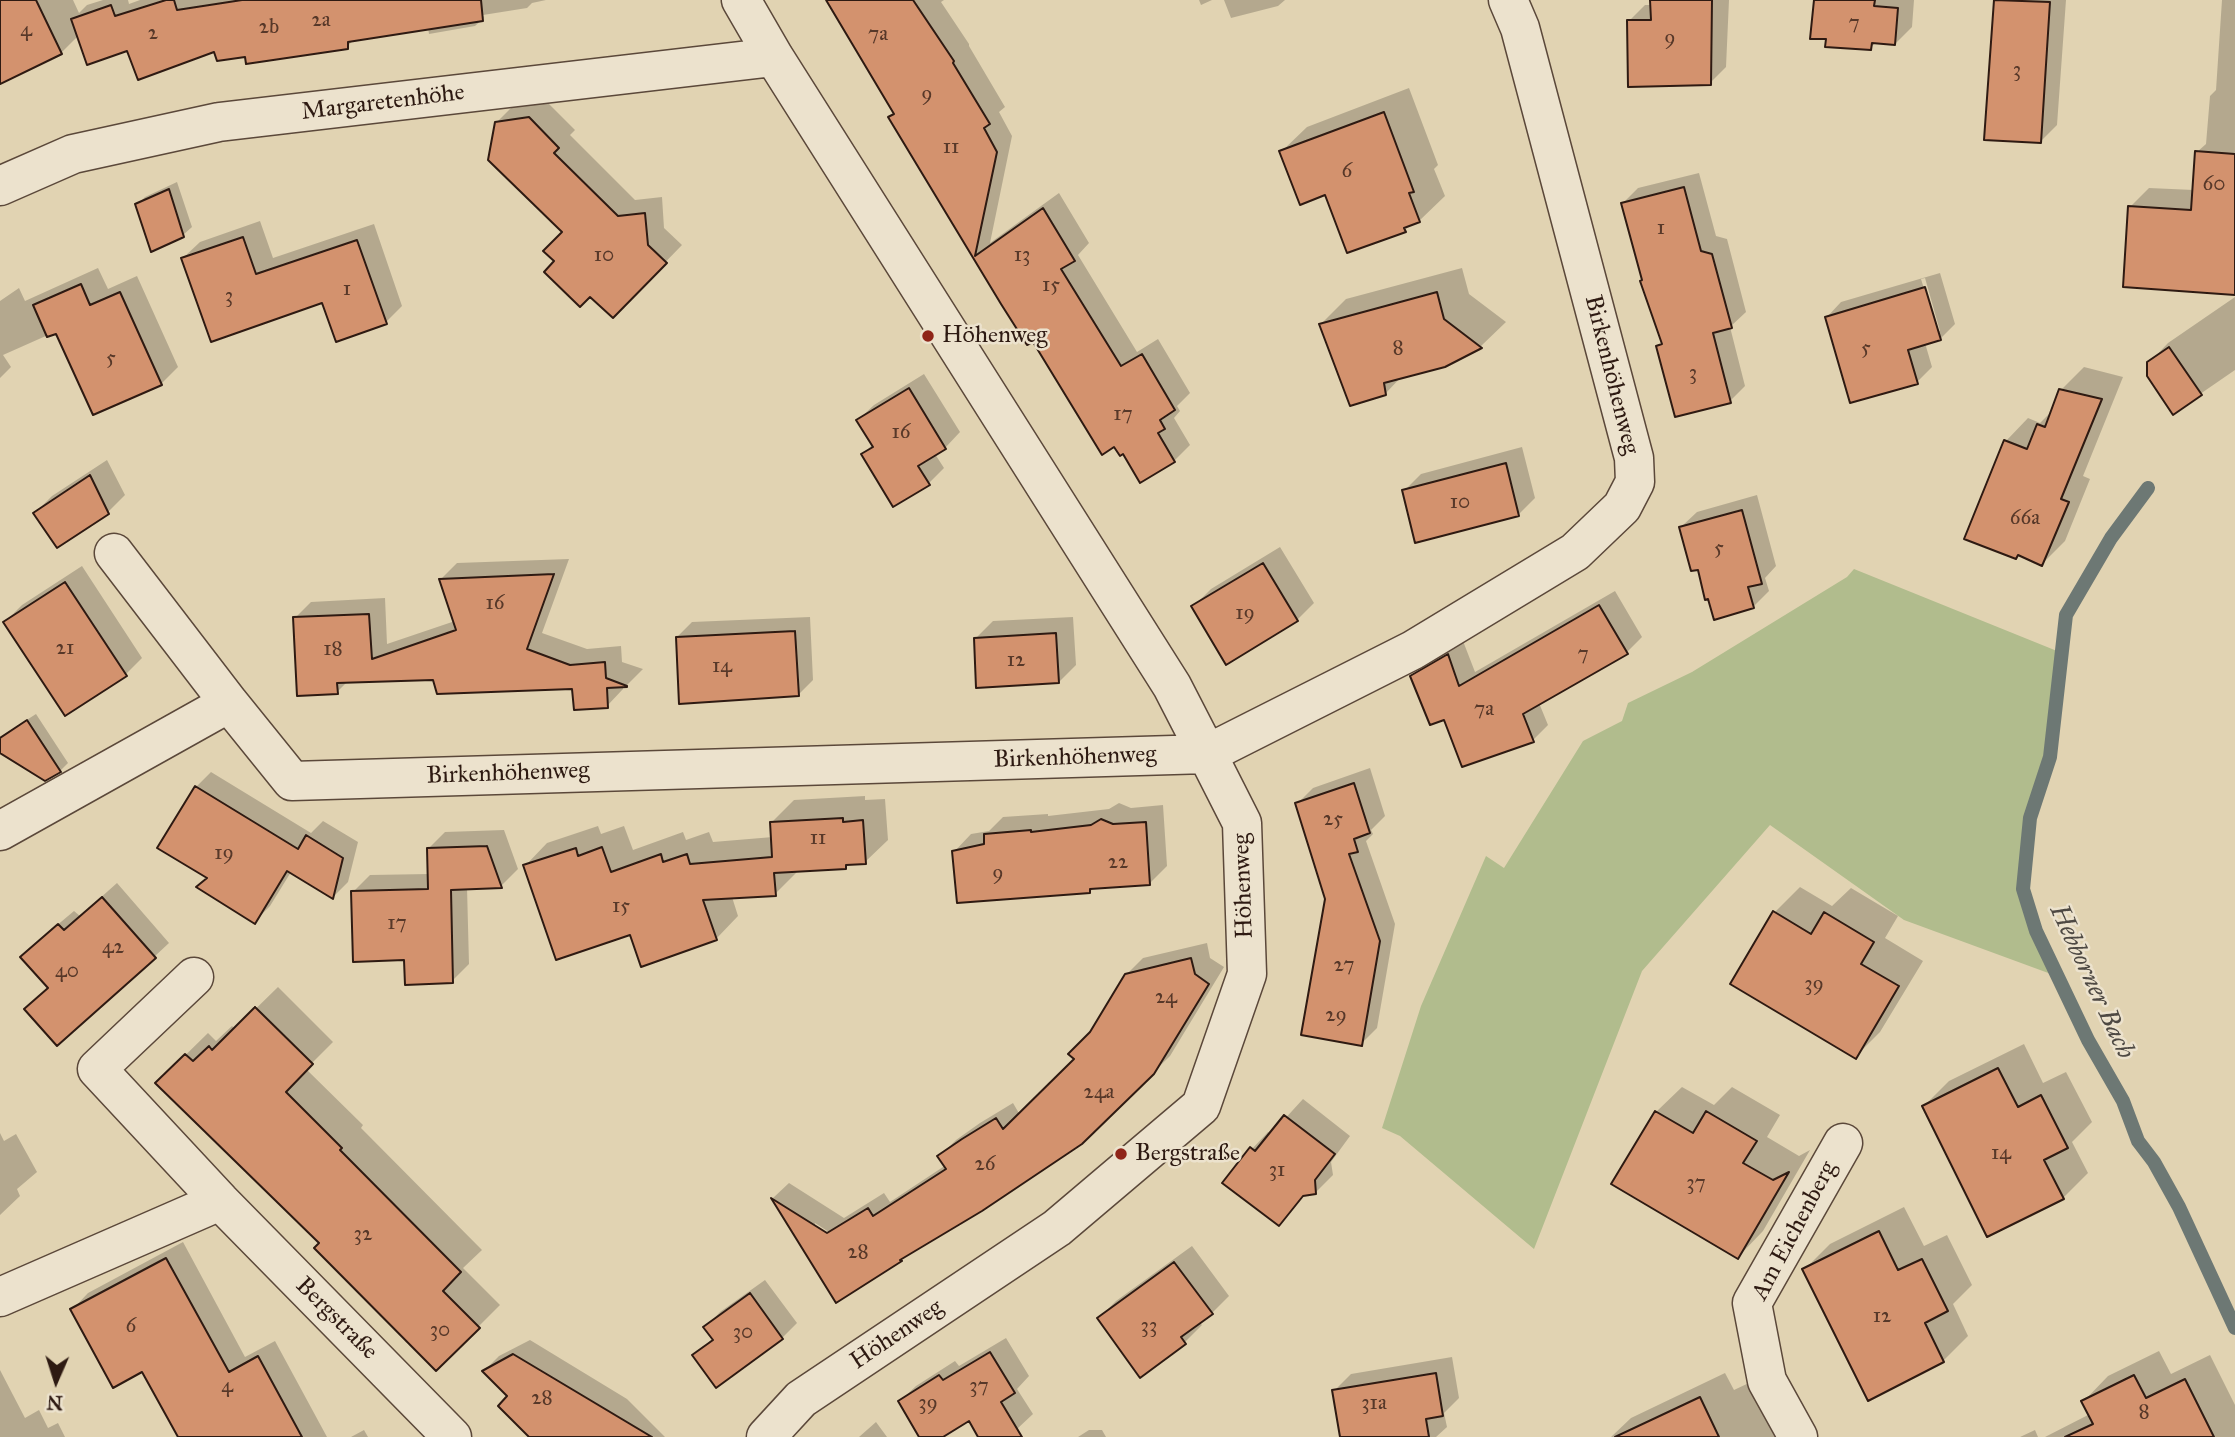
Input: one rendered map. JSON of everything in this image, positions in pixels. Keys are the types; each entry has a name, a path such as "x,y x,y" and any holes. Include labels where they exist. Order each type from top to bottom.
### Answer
{"street":[{"name":"Höhenweg","path":"741,0 774,57 1172,686 1242,823 1247,974 1201,1106 1057,1228 801,1399 766,1437"},
{"name":"Birkenhöhenweg","path":"229,703 292,780 1207,754 1413,649 1575,552 1622,507 1635,482 1634,458 1627,431 1520,28 1508,0"},
{"name":"Margaretenhöhe","path":"0,186 73,154 219,122 774,57"},
{"path":"0,831 229,703 114,553"},
{"name":"Bergstraße","path":"194,977 97,1069 220,1201 452,1437"},
{"name":"Am Eichenberg","path":"1798,1437 1767,1381 1752,1303 1843,1143"},
{"path":"0,1297 220,1201"}],"green space":[{"path":"1854,569 2057,651 2045,756 2026,817 2018,889 2031,933 2051,974 1904,920 1770,825 1642,971 1534,1249 1400,1136 1382,1128 1421,1006 1486,856 1504,868 1583,741 1622,721 1628,703 1692,672 1847,577"}],"building":[{"path":"0,0 36,0 62,54 0,84"},
{"path":"174,0 177,10 242,0 481,0 483,21 348,42 348,49 246,64 245,57 217,61 214,52 138,80 127,51 87,65 71,19 111,5 115,16"},
{"path":"826,0 913,0 954,61 990,124 984,128 997,152 975,256 1043,208 1075,261 1061,269 1121,366 1142,354 1175,410 1160,420 1165,429 1158,433 1175,462 1140,483 1123,454 1120,456 1114,447 1102,455 1033,342 1027,345 1001,304 888,117 894,114"},
{"path":"1650,0 1712,0 1711,85 1628,87 1627,20 1651,20"},
{"path":"1814,0 1875,0 1874,6 1898,8 1895,45 1872,43 1871,50 1825,47 1826,39 1810,39"},
{"path":"1994,0 2050,2 2041,143 1984,140"},
{"path":"1384,112 1414,192 1409,193 1420,222 1404,228 1406,232 1347,253 1325,195 1300,205 1279,151"},
{"path":"529,117 559,148 554,153 618,216 645,213 648,245 667,263 613,318 590,297 580,307 544,272 554,261 543,251 562,232 488,160 495,122"},
{"path":"2195,151 2235,154 2235,295 2123,287 2128,206 2191,210"},
{"path":"1684,187 1701,251 1712,254 1732,328 1713,333 1731,403 1675,417 1656,346 1662,344 1640,281 1642,280 1621,203"},
{"path":"169,189 184,237 151,252 135,204"},
{"path":"243,237 256,274 357,240 387,324 336,342 322,303 211,342 181,258"},
{"path":"81,284 90,305 120,292 162,385 93,415 56,334 47,337 33,305"},
{"path":"1925,287 1941,340 1908,350 1918,384 1850,403 1825,317"},
{"path":"1437,292 1444,319 1482,348 1445,367 1384,383 1386,395 1350,406 1319,324"},
{"path":"2169,347 2202,395 2173,415 2147,376 2147,362"},
{"path":"909,388 946,449 918,466 930,485 893,507 861,454 873,447 856,420"},
{"path":"2059,389 2102,399 2061,499 2069,502 2042,566 2018,555 2016,559 1964,539 2004,440 2027,449 2037,424 2045,427"},
{"path":"1506,463 1519,516 1415,543 1402,490"},
{"path":"90,475 109,514 57,548 33,513"},
{"path":"1742,510 1762,584 1748,587 1754,608 1714,620 1708,599 1705,600 1698,570 1691,571 1679,527"},
{"path":"1263,563 1298,621 1226,665 1191,606"},
{"path":"554,574 527,649 570,665 605,662 606,678 627,686 607,688 608,708 574,710 572,689 437,694 433,680 337,683 338,694 297,696 293,617 369,614 372,659 456,630 439,579"},
{"path":"65,582 127,676 65,716 3,622"},
{"path":"1599,605 1628,654 1523,714 1534,742 1462,767 1444,720 1430,725 1410,676 1448,654 1459,686"},
{"path":"795,631 799,696 679,704 676,637"},
{"path":"1056,633 1059,683 976,688 974,638"},
{"path":"27,720 61,772 45,781 0,753 0,738"},
{"path":"1354,783 1370,833 1354,839 1358,852 1349,854 1380,941 1362,1046 1301,1035 1325,899 1295,803"},
{"path":"195,786 298,849 306,835 343,858 333,899 287,871 255,924 196,887 207,878 157,848"},
{"path":"843,818 843,822 863,820 866,864 846,865 846,869 774,873 776,896 703,900 717,940 641,967 630,935 556,960 523,865 576,848 578,856 602,847 611,872 661,854 663,862 687,854 690,864 772,857 770,822"},
{"path":"1101,819 1113,824 1146,822 1150,885 1090,889 1090,893 957,903 952,851 984,844 984,834 1091,825"},
{"path":"487,846 502,888 451,890 453,983 405,985 404,960 353,962 351,891 428,889 427,848"},
{"path":"102,897 156,958 57,1046 24,1009 48,988 20,957 58,924 64,930"},
{"path":"1773,911 1811,934 1824,912 1874,942 1861,964 1899,986 1856,1059 1730,984"},
{"path":"1191,958 1195,974 1209,984 1154,1074 1082,1144 836,1303 771,1198 827,1233 868,1208 873,1216 946,1169 937,1156 962,1139 996,1118 1003,1129 1074,1059 1068,1054 1090,1032 1125,974"},
{"path":"255,1007 313,1064 286,1092 461,1272 443,1291 480,1328 436,1371 314,1248 319,1243 155,1083 185,1054 193,1061 209,1046 212,1050"},
{"path":"1998,1068 2018,1107 2041,1095 2068,1148 2044,1160 2064,1199 1987,1237 1922,1106"},
{"path":"1655,1111 1693,1133 1706,1111 1757,1141 1743,1163 1773,1180 1789,1172 1738,1259 1611,1184"},
{"path":"1284,1115 1335,1154 1315,1180 1316,1194 1303,1196 1279,1226 1222,1183 1250,1147 1255,1151"},
{"path":"1879,1231 1898,1270 1922,1259 1948,1311 1925,1323 1944,1362 1868,1401 1802,1269"},
{"path":"166,1258 229,1372 258,1356 302,1437 178,1437 142,1372 113,1388 70,1309"},
{"path":"1174,1262 1213,1314 1181,1337 1186,1344 1140,1378 1097,1318"},
{"path":"750,1293 783,1339 716,1388 692,1355 713,1340 703,1327"},
{"path":"990,1352 1015,1393 1001,1402 1022,1437 978,1437 969,1421 943,1437 919,1437 898,1401 939,1375 943,1380"},
{"path":"513,1354 652,1437 529,1437 498,1406 507,1396 482,1371"},
{"path":"1436,1373 1443,1416 1426,1419 1429,1437 1340,1437 1332,1390"},
{"path":"2134,1375 2146,1398 2185,1379 2214,1437 2065,1437 2093,1424 2081,1401"},
{"path":"1700,1397 1719,1437 1615,1437"}],"waterway":[{"name":"Hebborner Bach","path":"2148,488 2111,538 2066,615 2050,757 2030,818 2023,889 2036,931 2088,1040 2123,1101 2138,1141 2154,1162 2179,1207 2235,1328"}],"place":[{"name":"Höhenweg","path":"928,336"},
{"name":"Bergstraße","path":"1121,1154"}]}
